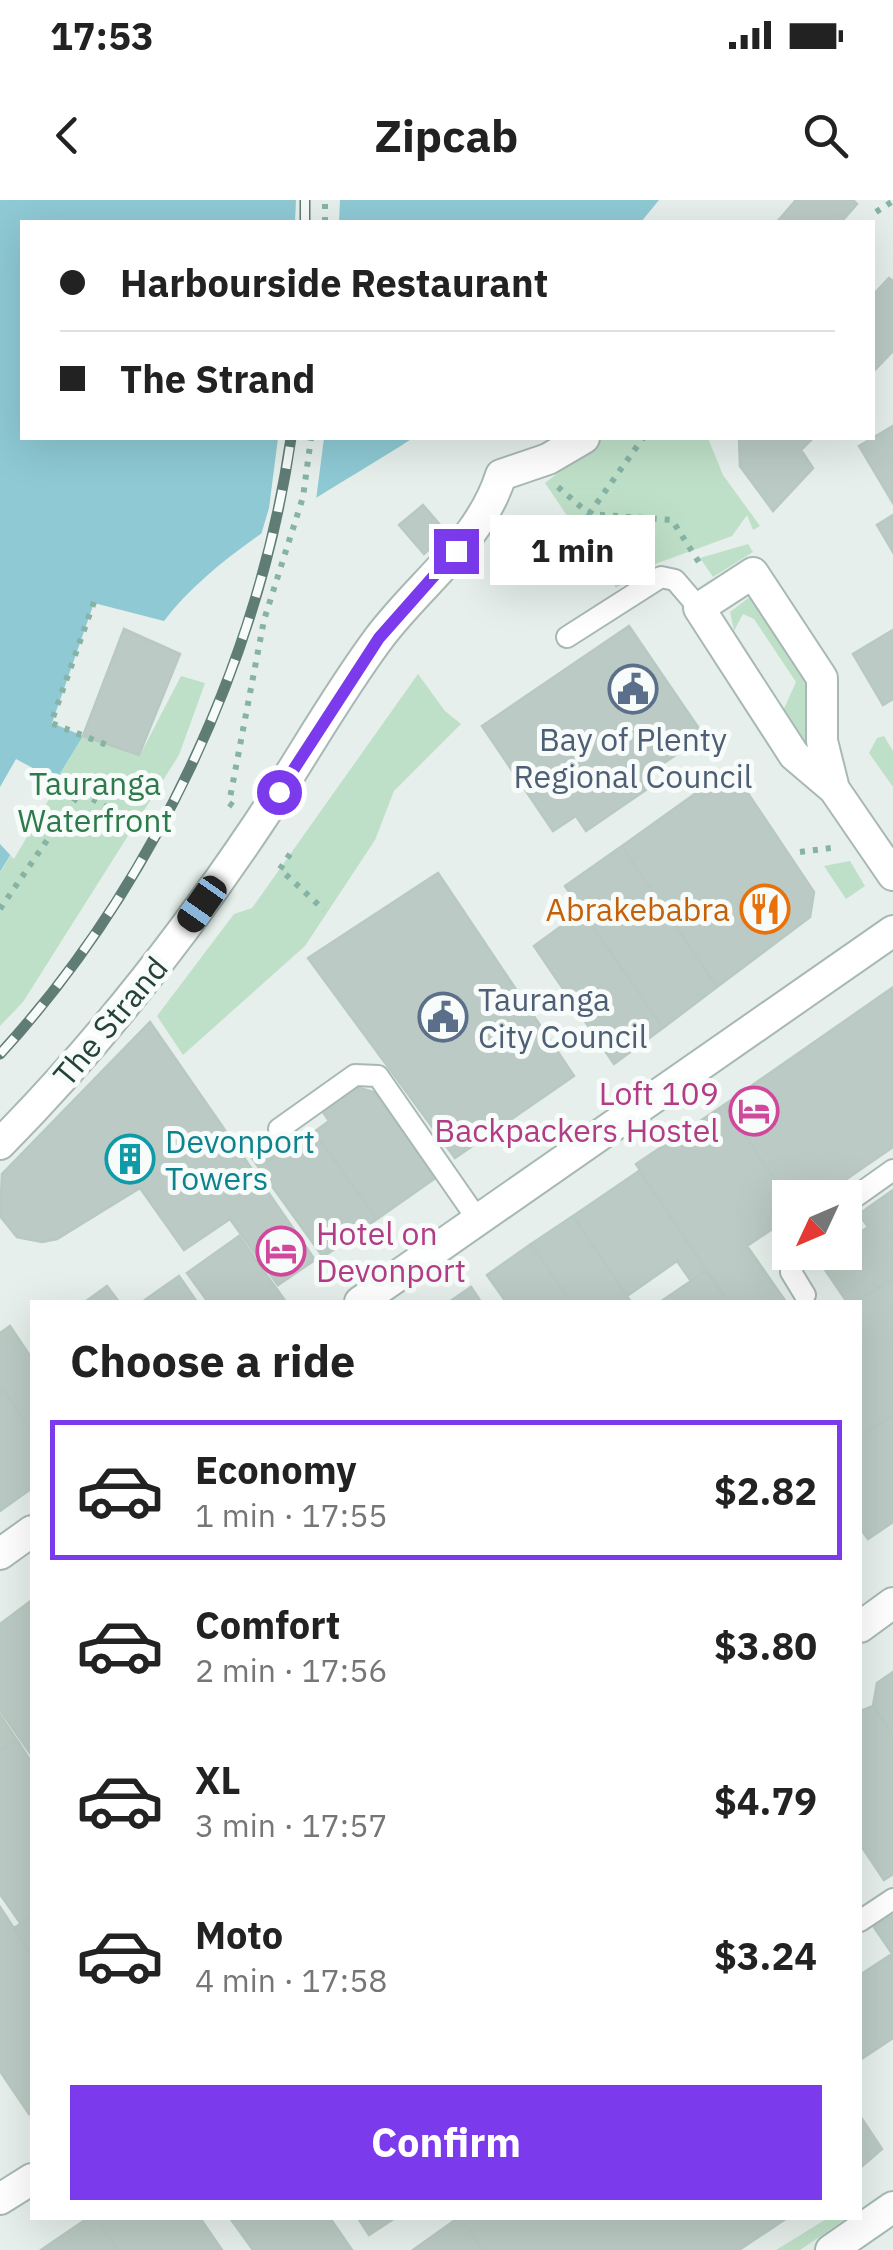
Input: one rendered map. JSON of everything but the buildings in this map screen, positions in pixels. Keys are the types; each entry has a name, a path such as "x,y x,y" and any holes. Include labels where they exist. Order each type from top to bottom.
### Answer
{"street":[{"name":"The Strand","path":"0,1144 150,978 258,824 379,638 475,530 493,502 501,475 548,459 581,440"},
{"path":"834,790 822,741 822,678 753,573 709,601 794,755 834,790 893,875"},
{"path":"363,1300 893,930"},
{"path":"0,1554 30,1532"},
{"path":"862,1625 893,1603"},
{"path":"0,2199 30,2180"},
{"path":"830,2250 893,2207"}],"lane":[{"path":"567,637 661,576 709,601"},
{"path":"279,1129 355,1075 378,1076 478,1220"},
{"path":"862,1192 893,1170"},
{"path":"792,1270 805,1296"},
{"path":"862,1921 893,1899"}],"path":[{"path":"876,212 893,202"},
{"path":"232,790 264,620 303,498 310,440"},
{"path":"589,514 641,440"},
{"path":"548,459 550,481 589,514 672,520 709,601"},
{"path":"94,602 52,724 107,745"},
{"path":"0,909 80,792 135,823"},
{"path":"800,852 844,846"},
{"path":"290,854 280,869 324,910"}],"green space":[{"path":"601,440 709,440 723,475 760,526 753,530 747,515 732,536 658,563 616,588 545,483"},
{"path":"748,544 753,552 713,577 700,558"},
{"path":"751,596 809,684 807,746 802,748 782,713 796,682 754,619 743,614 734,631 730,612"},
{"path":"418,674 445,711 461,724 394,791 375,840 305,946 183,1055 157,1016 234,914 252,908"},
{"name":"Tauranga Waterfront","path":"181,676 205,683 179,755 23,1002 0,1026 0,873 83,736 140,755"},
{"path":"884,736 893,751 893,787 869,753 877,738"},
{"path":"850,861 865,886 846,899 824,866"},
{"path":"825,2220 844,2220 800,2250 776,2250"}],"water":[{"path":"0,200 659,200 643,220 20,220 20,440 410,440 247,544 216,568 164,621 94,603 52,723 83,736 0,872"}],"pier":[{"path":"296,200 340,200 339,220 295,220"},
{"path":"278,440 324,440 315,508 258,545 269,508"},
{"path":"16,759 59,782 14,859 0,844 0,787"}],"railway":[{"path":"305,200 305,220"},
{"path":"0,1054 55,989 105,919 150,845 190,767 225,687 253,605 276,521 291,440"}],"place":[{"name":"Bay of Plenty Regional Council","path":"633,689"},
{"name":"Abrakebabra","path":"765,909"},
{"name":"Tauranga City Council","path":"443,1017"},
{"name":"Loft 109 Backpackers Hostel","path":"754,1111"},
{"name":"Devonport Towers","path":"130,1159"},
{"name":"Hotel on Devonport","path":"281,1251"}],"route":[{"path":"279,792 379,638 456,551"}]}
